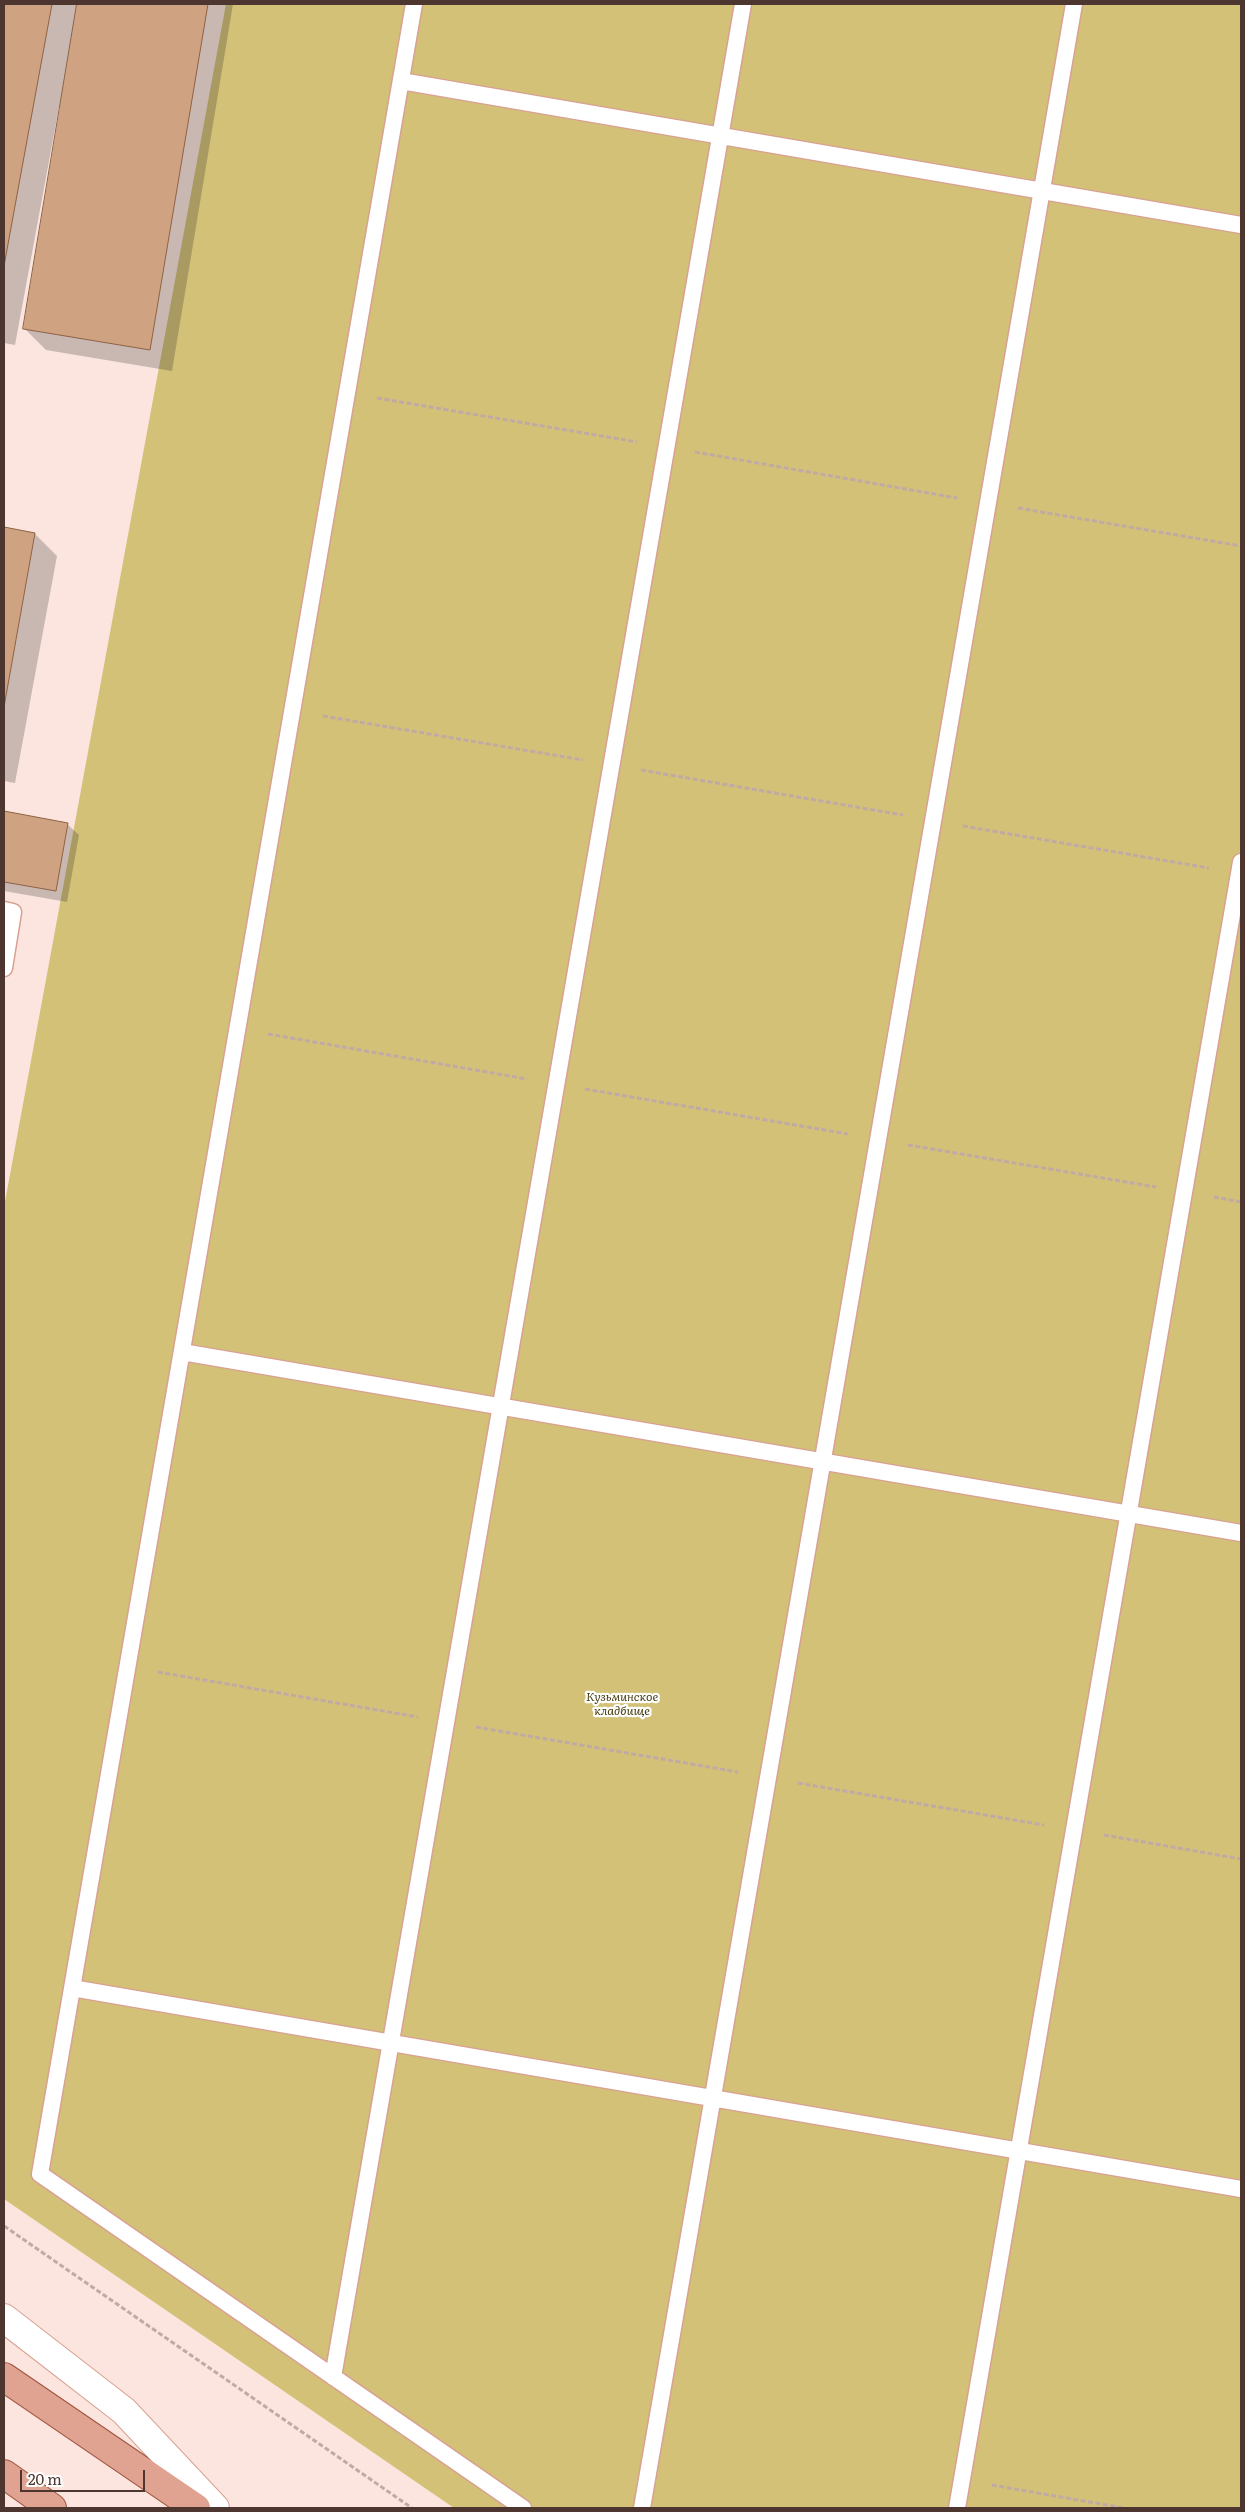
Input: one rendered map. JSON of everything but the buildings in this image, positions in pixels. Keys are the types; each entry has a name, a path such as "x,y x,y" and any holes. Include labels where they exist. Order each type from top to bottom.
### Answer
{"main road":[{"path":"4,2318 124,2411 215,2508"},
{"path":"4,2377 196,2508"},
{"path":"4,2474 43,2502"},
{"path":"4,2484 43,2502"}],"lane":[{"path":"414,4 40,2174 523,2508"},
{"path":"333,2377 743,4"},
{"path":"642,2508 1074,4"},
{"path":"401,81 1241,225"},
{"path":"957,2508 1240,868"},
{"path":"4,910 13,912 4,968"},
{"path":"182,1352 1241,1533"},
{"path":"72,1988 1241,2189"}],"path":[{"path":"347,393 1241,546"},
{"path":"293,711 933,820 1240,868"},
{"path":"237,1029 1241,1202"},
{"path":"127,1667 1241,1859"},
{"path":"4,2226 412,2508"},
{"path":"962,2480 1124,2508"}],"green space":[{"name":"Кузьминское кладбище","path":"226,4 1241,4 1241,2508 454,2508 4,2199 4,1207"}]}
